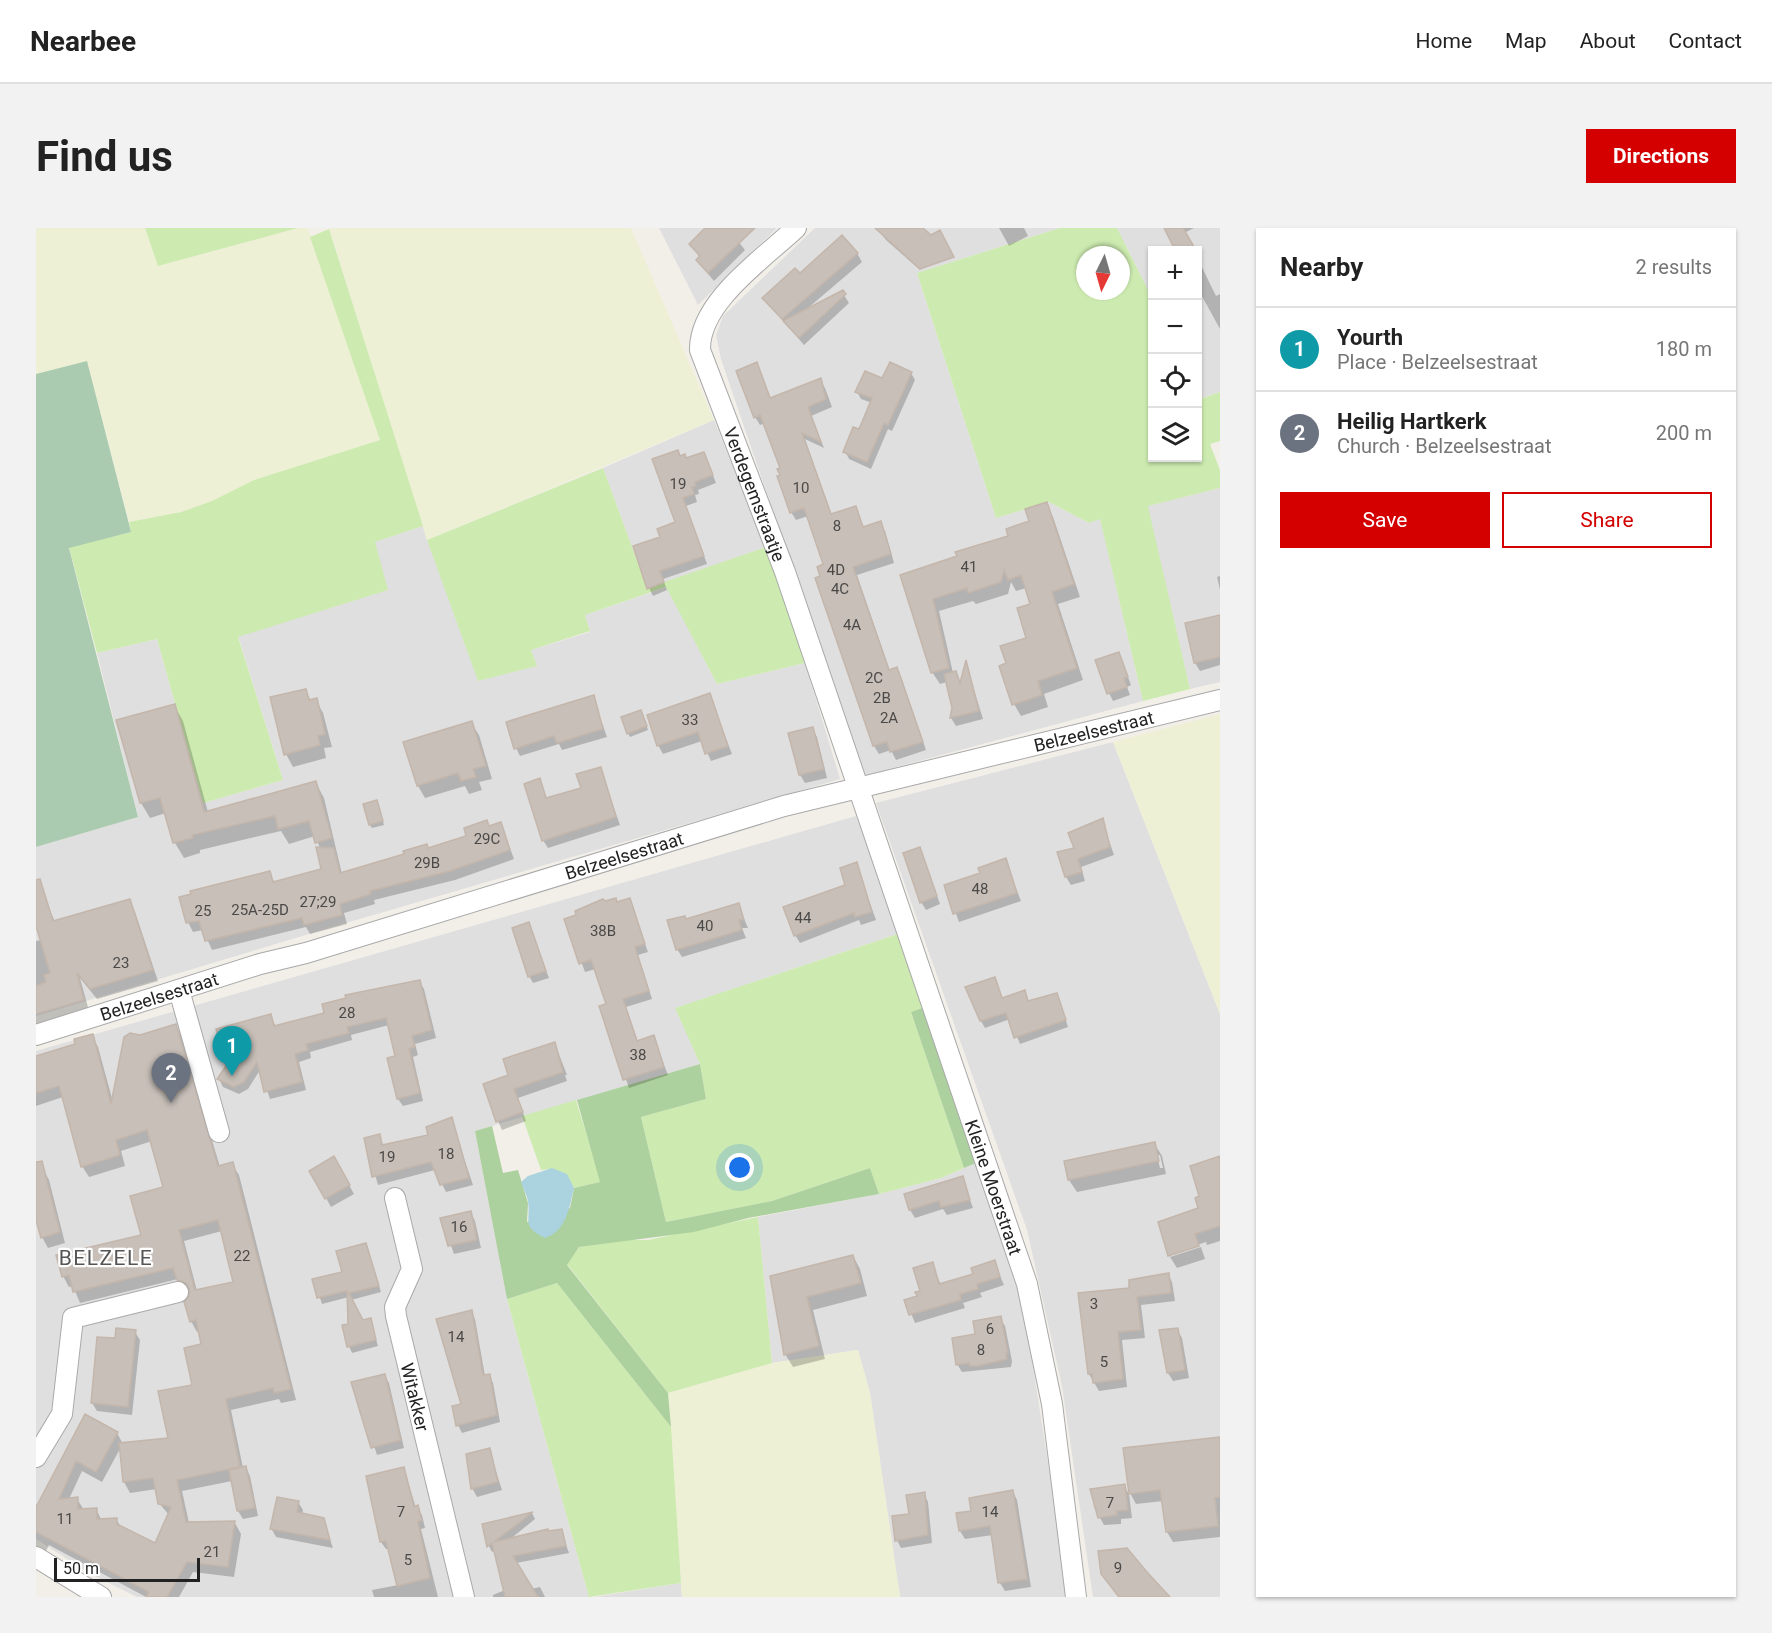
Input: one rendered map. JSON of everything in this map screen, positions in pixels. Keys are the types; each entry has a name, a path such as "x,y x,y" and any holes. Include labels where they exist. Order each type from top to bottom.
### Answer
{"street":[{"name":"Verdegemstraatje","path":"796,228 712,310 700,334 700,350 785,572 859,789"},
{"name":"Belzeelsestraat","path":"36,1035 784,806 1220,700"},
{"name":"Kleine Moerstraat","path":"859,789 1027,1284 1052,1404 1076,1597"},
{"path":"179,990 219,1132"},
{"name":"Witakker","path":"395,1198 412,1269 395,1307 396,1316 464,1597"},
{"path":"36,1457 62,1414 73,1318 178,1292"},
{"path":"36,1557 101,1597"}],"shaded area":[{"path":"659,228 777,228 698,305"},
{"path":"815,228 1060,228 917,273 996,518 1049,502 1089,523 1100,518 1143,701 863,776 721,359 716,335 723,316"},
{"path":"1117,228 1220,228 1220,392 1202,398 1202,246 1148,246 1148,290 1130,254 1130,246 1126,246"},
{"path":"714,420 766,547 647,589 603,468"},
{"path":"1220,488 1220,682 1190,689 1147,506"},
{"path":"423,526 427,540 537,666 531,650 590,632 585,615 667,587 717,684 805,663 840,779 36,1016 36,847 138,817 97,653 157,639 203,803 283,780 238,636 387,590 374,542"},
{"path":"1113,742 1220,1014 1220,1597 1093,1597 1062,1386 1027,1230 876,803"},
{"path":"856,816 901,933 676,1008 700,1064 475,1131 507,1299 589,1597 137,1597 89,1573 36,1539 36,1051"},
{"path":"976,1163 1022,1296 1069,1597 900,1597 870,1393 858,1350 772,1363 758,1217 879,1194 941,1178"},
{"path":"681,1583 682,1597 594,1597"}],"green space":[{"path":"36,228 145,228 158,266 298,228 308,228 380,440 254,480 212,501 181,512 129,522 87,361 36,374"},
{"path":"145,228 298,228 158,266"},
{"path":"329,228 631,228 714,420 427,540"},
{"path":"1060,228 1117,228 1126,246 1076,246 1076,300 1130,300 1130,254 1148,290 1148,462 1202,462 1202,396 1203,398 1220,392 1220,441 1210,444 1220,470 1220,488 1148,506 1190,689 1143,701 1100,519 1089,523 1049,502 996,518 917,273"},
{"path":"329,229 423,526 375,542 388,590 238,637 283,780 203,803 157,639 97,653 69,547 131,532 129,522 181,512 212,501 254,480 380,440 310,237"},
{"path":"87,361 131,532 69,548 138,817 36,847 36,374"},
{"path":"603,468 647,588 766,547 805,663 717,684 666,587 585,615 590,631 531,650 537,666 478,681 427,540"},
{"path":"1220,714 1220,1014 1113,742"},
{"path":"901,933 922,1008 911,1012 964,1168 941,1178 879,1194 870,1168 772,1201 666,1222 641,1117 706,1099 700,1064 675,1008"},
{"path":"922,1008 976,1163 964,1168 911,1012"},
{"path":"700,1064 706,1099 641,1117 666,1222 772,1201 870,1168 879,1194 748,1218 694,1232 579,1247 567,1265 668,1393 671,1427 557,1283 507,1299 475,1131 492,1126 503,1173 518,1170 528,1203 527,1222 570,1208 574,1188 600,1182 577,1100"},
{"path":"576,1100 601,1182 574,1188 561,1172 552,1169 541,1170 522,1116"},
{"path":"758,1217 772,1363 668,1393 567,1264 579,1247 622,1240 648,1240"},
{"path":"557,1283 671,1427 681,1583 589,1597 507,1299"},
{"path":"858,1350 870,1393 900,1597 682,1597 668,1393 772,1363"}],"water":[{"path":"552,1168 567,1174 574,1188 563,1224 545,1238 530,1227 527,1196 521,1182 528,1176"}],"building":[{"path":"705,228 755,228 708,273 696,260 700,256 689,244"},
{"path":"875,228 923,228 931,235 940,230 954,257 920,269"},
{"path":"1164,228 1183,228 1194,246 1173,246"},
{"path":"842,235 858,253 782,319 762,298 795,268 800,273"},
{"path":"843,290 846,294 799,338 783,321"},
{"path":"757,362 770,398 821,378 826,399 808,407 821,442 802,433 831,514 856,506 863,527 881,521 891,554 853,567 889,670 897,667 923,742 890,752 887,742 873,746 815,578 820,576 817,567 823,564 804,508 790,513 777,476 780,475 777,469 780,468 760,415 754,418 736,371"},
{"path":"890,362 912,372 888,425 884,423 867,462 843,452 853,427 859,429 872,398 855,392 865,371 882,378"},
{"path":"678,450 680,456 685,454 686,458 704,452 713,475 695,482 696,486 692,487 694,494 683,498 704,556 660,571 664,582 647,589 633,546 660,537 657,529 675,522 652,459"},
{"path":"1047,502 1074,584 1052,592 1077,668 1038,681 1042,695 1012,705 999,666 1006,663 1000,646 1026,638 1017,608 1030,604 1021,575 1008,580 1004,570 1001,582 968,593 967,588 933,599 949,668 931,673 900,575 957,556 955,552 1008,536 1006,529 1029,521 1025,509"},
{"path":"1220,615 1220,657 1194,663 1185,623"},
{"path":"1119,652 1128,677 1124,678 1127,687 1107,694 1095,660"},
{"path":"966,660 979,711 950,718 952,708 944,674 956,671 960,683"},
{"path":"306,689 309,700 317,698 325,734 318,736 320,745 284,755 270,697"},
{"path":"710,693 728,746 705,754 698,732 657,746 647,715"},
{"path":"594,695 603,729 557,743 554,736 514,749 506,722"},
{"path":"175,704 204,812 316,781 332,838 315,843 309,821 278,829 275,816 192,835 193,838 173,843 160,798 140,803 116,720"},
{"path":"641,710 647,726 627,734 621,717"},
{"path":"472,721 486,766 473,769 476,777 461,781 458,773 417,786 403,742"},
{"path":"813,727 824,769 799,775 788,733"},
{"path":"601,767 616,817 542,841 524,784 540,778 546,798 581,788 576,774"},
{"path":"377,800 383,821 369,825 363,804"},
{"path":"1103,818 1110,847 1078,859 1082,872 1065,877 1057,852 1074,848 1068,833"},
{"path":"487,820 489,826 501,822 510,850 450,871 370,891 371,894 340,904 342,915 304,925 302,918 205,941 199,921 186,923 179,897 191,894 190,891 270,871 273,882 321,869 316,847 334,848 340,873 404,854 403,851 427,844 428,848 466,836 464,828"},
{"path":"920,847 937,896 920,903 903,853"},
{"path":"1006,858 1017,893 953,914 944,885 980,873 978,868"},
{"path":"857,862 872,912 855,917 854,913 794,936 783,907 845,885 840,868"},
{"path":"40,879 53,921 130,899 153,970 90,989 77,973 84,1000 36,1014 36,986 46,982 44,975 50,973 36,926 36,880"},
{"path":"616,898 617,902 630,898 645,944 635,947 649,991 623,999 637,1041 654,1035 664,1067 623,1080 599,1006 606,1004 591,960 579,964 564,919 576,915 575,911 603,899 605,901"},
{"path":"739,903 744,920 739,920 742,930 676,950 667,920 685,916 686,919"},
{"path":"529,922 546,971 528,977 512,928"},
{"path":"995,977 1002,998 1025,990 1028,1001 1057,993 1066,1020 1014,1038 1006,1013 980,1021 965,987"},
{"path":"420,980 432,1030 412,1036 415,1047 409,1049 420,1093 397,1099 387,1058 395,1056 386,1018 347,1027 349,1033 306,1044 308,1050 295,1054 302,1082 264,1092 257,1062 244,1082 234,1087 217,1079 226,1066 216,1029 271,1014 274,1026 324,1013 322,1004 346,998 345,995"},
{"path":"176,1024 218,1166 233,1162 291,1389 274,1393 273,1388 226,1399 240,1467 177,1480 186,1522 235,1521 228,1567 187,1562 167,1597 146,1597 149,1592 36,1532 36,1507 85,1414 118,1432 96,1472 76,1461 59,1499 78,1497 78,1509 97,1508 97,1519 117,1518 117,1524 155,1543 171,1507 158,1504 153,1478 123,1482 119,1443 168,1438 158,1391 192,1385 184,1348 201,1344 196,1320 190,1322 184,1302 189,1296 189,1289 186,1283 177,1280 173,1268 73,1292 69,1275 62,1277 56,1255 141,1235 130,1196 163,1187 147,1130 116,1140 120,1155 81,1167 59,1086 36,1093 36,1056 75,1044 74,1039 93,1034 111,1104 124,1037 130,1033 140,1035","holes":["218,1220 233,1282 195,1290 179,1230"]},
{"path":"555,1042 563,1072 514,1089 523,1112 496,1122 483,1084 508,1075 503,1059"},
{"path":"452,1117 469,1178 440,1185 431,1162 372,1177 364,1138 380,1134 382,1145 428,1135 426,1127"},
{"path":"1155,1142 1159,1161 1068,1180 1064,1161"},
{"path":"334,1156 350,1185 325,1199 309,1171"},
{"path":"1220,1156 1220,1226 1195,1234 1199,1246 1168,1256 1158,1222 1198,1208 1195,1198 1199,1196 1190,1166"},
{"path":"42,1161 60,1232 41,1238 36,1220 36,1162"},
{"path":"963,1176 970,1200 941,1207 939,1201 909,1210 904,1194"},
{"path":"471,1211 477,1240 448,1246 440,1218"},
{"path":"366,1243 379,1286 349,1293 363,1320 371,1318 376,1340 347,1347 342,1325 348,1324 347,1291 317,1298 312,1279 342,1272 336,1251"},
{"path":"853,1255 861,1283 807,1297 819,1346 784,1355 770,1276"},
{"path":"995,1260 1000,1277 977,1284 978,1289 960,1294 961,1300 909,1315 904,1300 917,1296 915,1292 920,1291 913,1268 933,1262 939,1284 973,1274 971,1268"},
{"path":"1169,1273 1171,1293 1137,1297 1141,1330 1118,1332 1123,1379 1093,1383 1092,1374 1088,1374 1078,1293 1129,1288 1129,1280"},
{"path":"472,1310 483,1375 490,1374 497,1415 456,1426 452,1406 461,1404 436,1319"},
{"path":"1001,1316 1008,1353 1006,1353 1007,1359 978,1366 970,1366 969,1363 956,1365 952,1338 975,1334 973,1321"},
{"path":"116,1328 136,1330 128,1407 91,1403 97,1337 115,1338"},
{"path":"1178,1328 1185,1370 1167,1373 1159,1330"},
{"path":"385,1374 401,1440 371,1448 351,1382"},
{"path":"1220,1437 1220,1497 1215,1498 1218,1526 1166,1532 1160,1490 1129,1494 1123,1448"},
{"path":"490,1448 498,1482 471,1489 466,1454"},
{"path":"246,1466 255,1508 237,1511 229,1470"},
{"path":"404,1467 414,1507 418,1505 422,1520 418,1522 430,1578 397,1586 386,1541 380,1542 366,1476"},
{"path":"1125,1484 1128,1510 1117,1511 1117,1515 1098,1518 1090,1489"},
{"path":"1013,1490 1027,1579 998,1583 990,1526 959,1531 956,1513 971,1511 969,1498"},
{"path":"925,1492 928,1535 895,1541 892,1516 909,1514 906,1495"},
{"path":"277,1497 299,1501 297,1512 324,1518 330,1540 270,1529"},
{"path":"533,1512 494,1542 548,1529 548,1531 562,1529 566,1546 513,1556 538,1597 505,1597 492,1543 487,1547 482,1524"},
{"path":"1127,1548 1170,1597 1119,1597 1101,1574 1098,1551"}],"place":[{"name":"Yourth","path":"232,1076"},
{"name":"Heilig Hartkerk","path":"171,1103"}],"district":[{"name":"BELZELE","path":"106,1258"}]}
